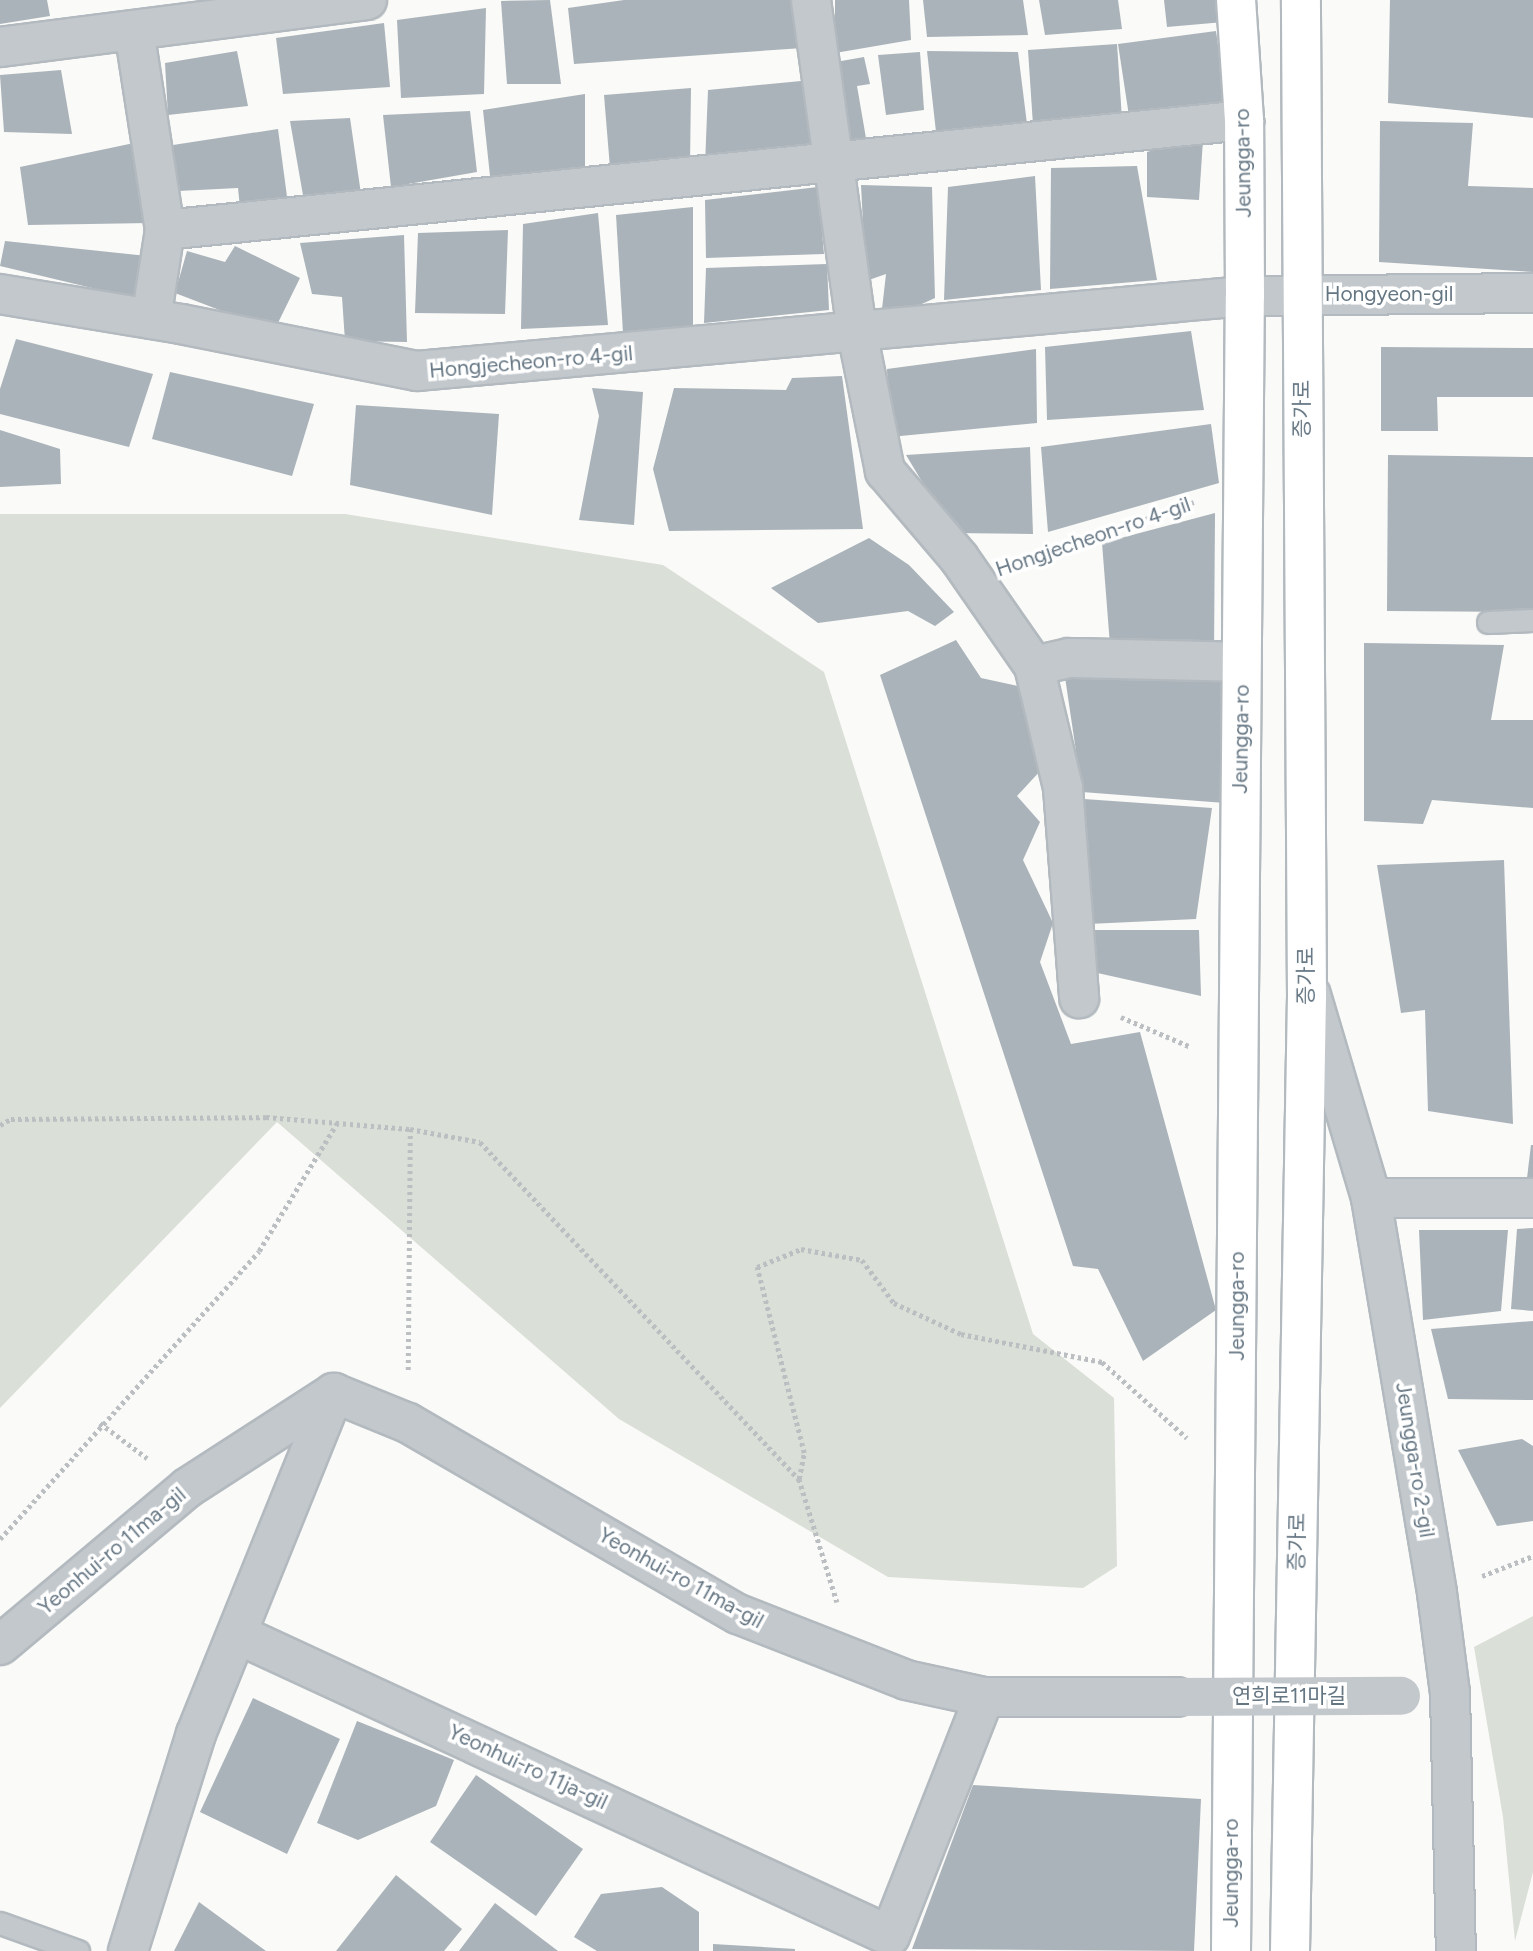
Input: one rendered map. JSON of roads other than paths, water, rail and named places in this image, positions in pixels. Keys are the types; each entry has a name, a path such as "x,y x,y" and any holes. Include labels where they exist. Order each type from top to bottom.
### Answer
{"main road":[{"name":"Jeungga-ro","path":"1231,1951 1231,1614 1236,1482 1241,485 1245,296 1244,120 1237,0"},
{"name":"증가로","path":"1290,1951 1307,979 1301,0"}],"street":[{"path":"0,47 367,0"},
{"name":"Hongjecheon-ro 4-gil","path":"811,0 831,159 858,332 885,471 973,579 1034,666"},
{"path":"134,30 165,230 151,319"},
{"path":"165,230 831,159 1244,120"},
{"name":"Hongyeon-gil","path":"1245,296 1533,293"},
{"name":"Hongjecheon-ro 4-gil","path":"0,294 151,319 417,372 1245,296"},
{"name":"Jeungga-ro","path":"1034,666 1069,658 1242,662"},
{"path":"1034,666 1063,788 1079,998"},
{"name":"Jeungga-ro 2-gil","path":"1307,979 1371,1198 1450,1693 1456,1951"},
{"path":"1371,1198 1533,1198"},
{"path":"128,1951 196,1734 334,1393"},
{"name":"Yeonhui-ro 11ma-gil","path":"0,1644 187,1488 334,1393 408,1423 738,1614 906,1680 984,1697 1177,1697"},
{"name":"Yeonhui-ro 11ja-gil","path":"237,1634 890,1936 984,1697"},
{"name":"연희로11마길","path":"1177,1697 1401,1696 1450,1693"}],"lane":[{"path":"1488,622 1533,620"},
{"path":"0,1923 78,1951"}]}
